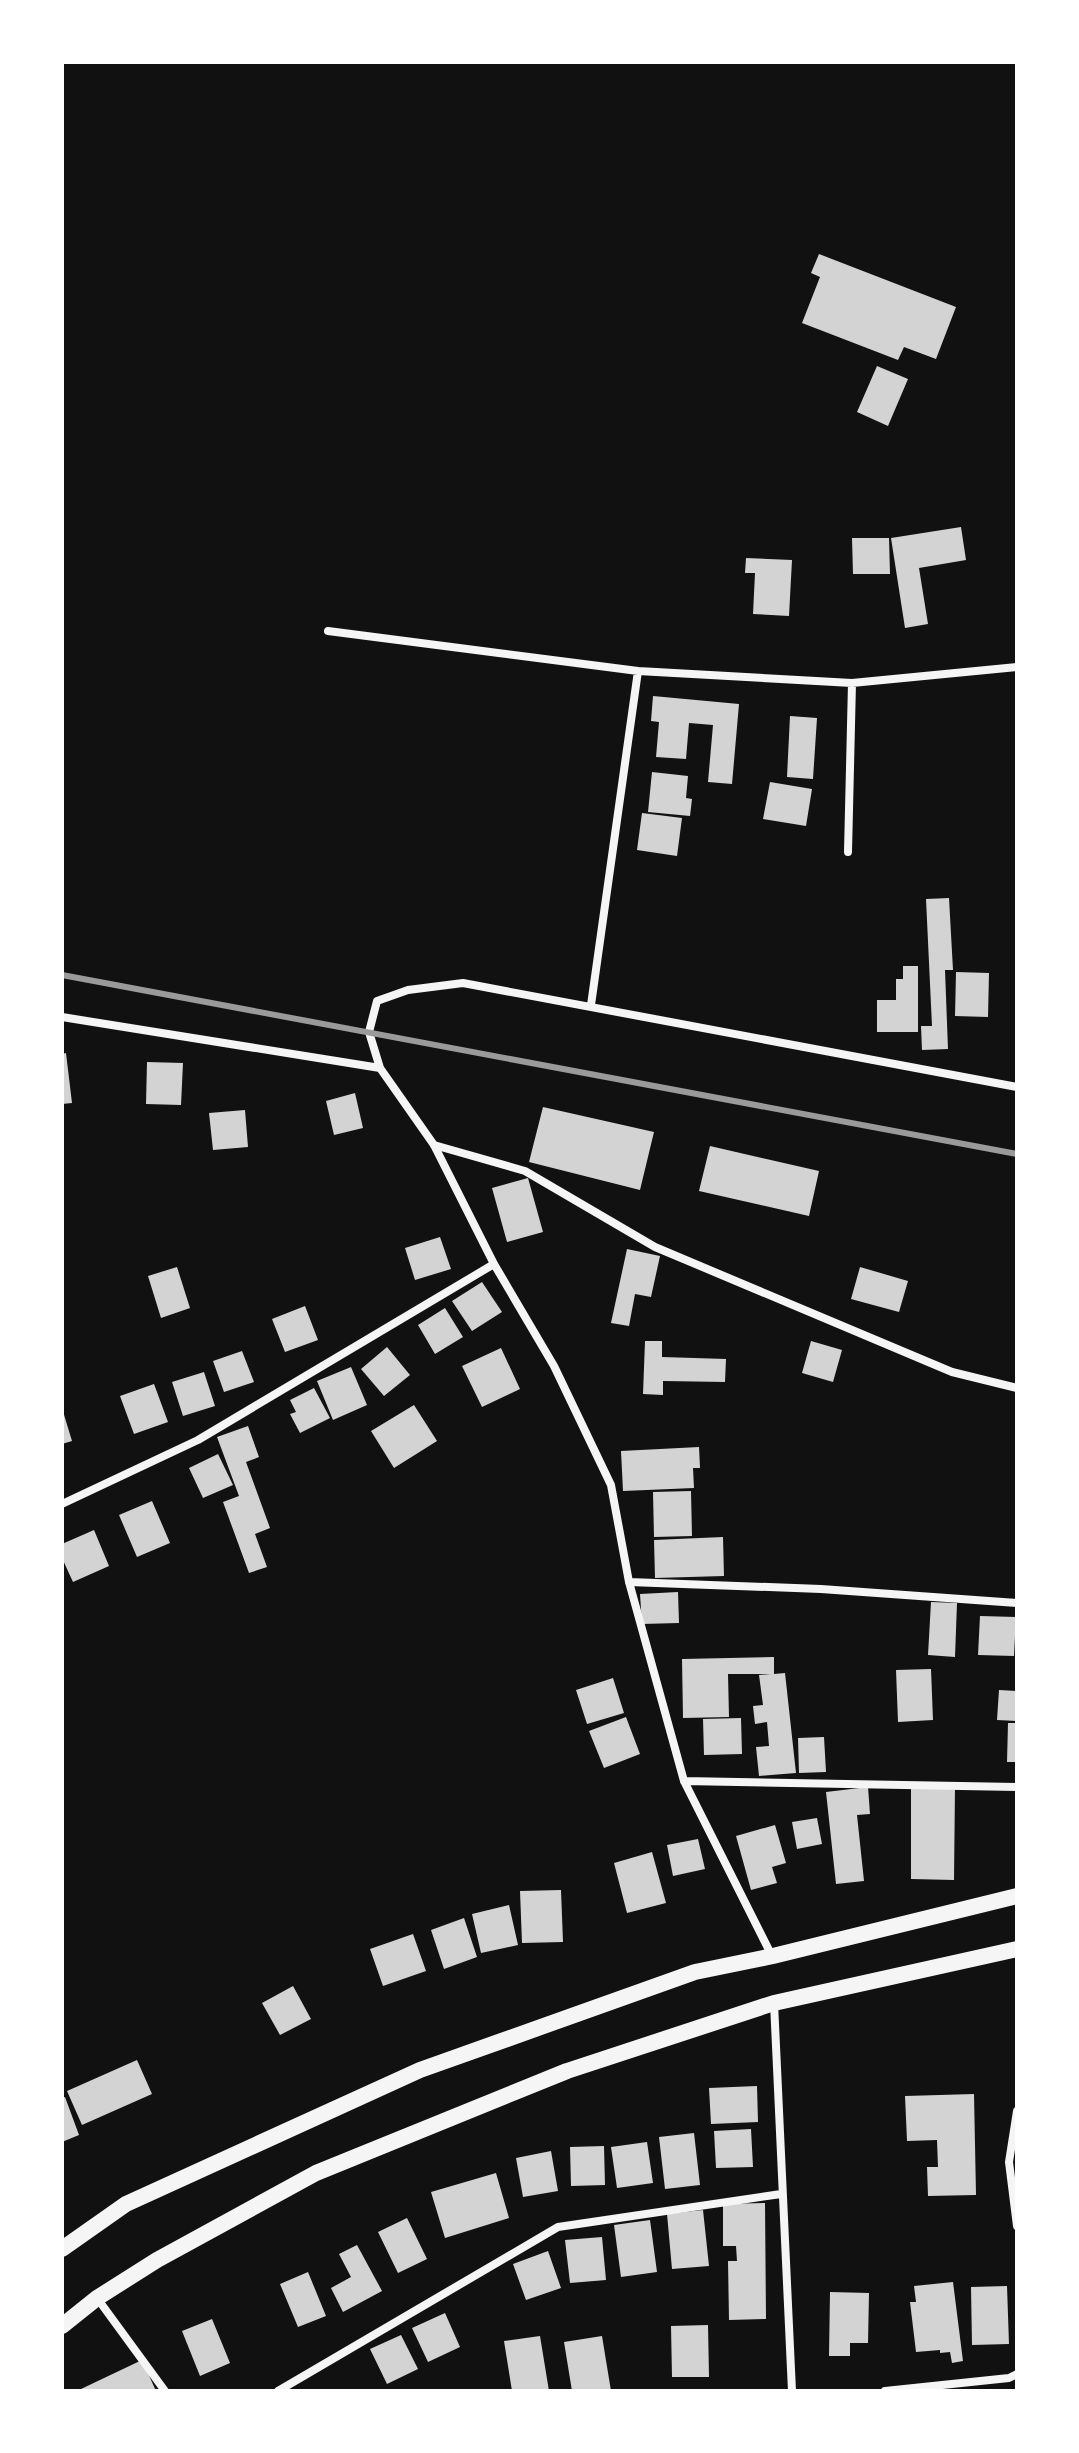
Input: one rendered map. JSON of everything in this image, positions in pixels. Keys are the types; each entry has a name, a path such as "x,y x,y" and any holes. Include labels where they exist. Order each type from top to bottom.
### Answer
{"highway":[{"path":"62,2249 126,2204 420,2070 695,1972 1017,1896"},
{"path":"62,2326 97,2298 157,2260 316,2173 567,2071 774,2003 1017,1949"}],"street":[{"path":"328,631 638,671 852,683 1017,667"},
{"path":"591,1005 638,671"},
{"path":"848,852 852,683"},
{"path":"773,1956 684,1781 629,1582 611,1485 554,1366 494,1264 434,1145 380,1068 369,1032 377,1001 408,990 463,983 1017,1087"},
{"path":"62,1017 380,1068"},
{"path":"434,1145 525,1171 655,1247 952,1372 1017,1388"},
{"path":"62,1504 198,1440 494,1264"},
{"path":"629,1582 821,1589 1017,1603"},
{"path":"684,1781 1017,1787"},
{"path":"774,2003 792,2391"},
{"path":"1017,2111 1013,2161 1017,2226"},
{"path":"278,2391 558,2227 781,2194"},
{"path":"97,2298 165,2391"},
{"path":"885,2391 1013,2376 1011,2391"}],"building":[{"path":"819,254 956,307 936,359 904,347 898,360 802,323 820,277 811,273"},
{"path":"877,366 908,379 888,426 857,412"},
{"path":"961,527 966,560 919,568 928,624 905,628 891,538"},
{"path":"852,538 889,538 890,574 853,574"},
{"path":"746,558 792,560 789,616 753,614 755,573 745,573"},
{"path":"653,696 739,704 732,784 708,782 713,725 689,723 686,759 656,757 659,722 651,721"},
{"path":"790,716 817,718 813,779 787,777"},
{"path":"652,772 688,776 686,798 692,799 690,816 648,812"},
{"path":"770,782 812,789 806,826 763,819"},
{"path":"642,813 682,818 677,856 637,850"},
{"path":"949,898 953,970 945,970 948,1049 922,1050 921,1026 932,1026 926,899"},
{"path":"903,966 918,966 918,1032 877,1032 877,1000 896,1000 896,979 903,979"},
{"path":"956,972 989,973 988,1017 955,1016"},
{"path":"66,1053 72,1103 62,1104 62,1054"},
{"path":"147,1062 183,1063 181,1105 146,1104"},
{"path":"355,1093 363,1128 334,1135 326,1101"},
{"path":"543,1107 654,1132 640,1190 529,1162"},
{"path":"245,1110 248,1147 213,1150 209,1113"},
{"path":"710,1146 819,1171 809,1216 699,1191"},
{"path":"528,1178 543,1232 507,1242 492,1188"},
{"path":"440,1237 451,1269 415,1280 405,1248"},
{"path":"627,1249 660,1256 651,1297 635,1294 629,1326 611,1323"},
{"path":"177,1267 190,1308 161,1318 148,1276"},
{"path":"860,1267 908,1281 899,1312 851,1299"},
{"path":"482,1282 502,1312 472,1331 452,1301"},
{"path":"305,1306 318,1340 285,1352 272,1319"},
{"path":"445,1308 463,1337 435,1354 418,1325"},
{"path":"645,1341 662,1341 662,1357 726,1359 725,1382 663,1381 663,1395 643,1394"},
{"path":"811,1341 842,1350 833,1382 802,1373"},
{"path":"387,1347 410,1375 384,1396 361,1369"},
{"path":"501,1348 520,1389 482,1407 462,1366"},
{"path":"242,1351 254,1382 224,1392 213,1361"},
{"path":"351,1367 367,1405 333,1420 317,1381"},
{"path":"204,1372 215,1406 183,1416 172,1382"},
{"path":"154,1384 168,1422 134,1434 120,1396"},
{"path":"314,1388 330,1418 300,1433 290,1414 296,1412 290,1400"},
{"path":"414,1405 437,1441 394,1468 371,1431"},
{"path":"62,1408 72,1441 62,1444"},
{"path":"248,1426 259,1457 246,1462 270,1528 255,1534 267,1567 249,1573 223,1502 239,1496 217,1437"},
{"path":"699,1447 700,1468 693,1468 694,1488 623,1491 621,1451"},
{"path":"218,1454 233,1485 203,1498 189,1468"},
{"path":"691,1491 692,1536 654,1537 653,1492"},
{"path":"152,1501 170,1543 137,1557 119,1515"},
{"path":"94,1530 109,1566 73,1582 62,1558 62,1544"},
{"path":"723,1537 724,1576 655,1578 654,1540"},
{"path":"678,1592 679,1623 642,1624 640,1594"},
{"path":"931,1602 957,1603 955,1657 928,1655"},
{"path":"980,1616 1016,1617 1014,1656 978,1655"},
{"path":"774,1657 774,1674 785,1673 796,1773 759,1776 756,1747 769,1746 767,1722 755,1724 753,1706 763,1705 759,1675 771,1674 728,1674 729,1717 683,1718 682,1659"},
{"path":"931,1669 933,1720 898,1722 896,1670"},
{"path":"613,1678 624,1713 587,1724 576,1690"},
{"path":"999,1690 1017,1691 1017,1721 997,1720"},
{"path":"626,1717 640,1754 604,1768 589,1731"},
{"path":"741,1718 742,1754 704,1755 703,1719"},
{"path":"1008,1723 1017,1723 1017,1762 1007,1762"},
{"path":"824,1737 826,1772 799,1773 798,1738"},
{"path":"911,1786 955,1787 954,1880 911,1879"},
{"path":"868,1787 870,1814 857,1815 864,1881 836,1884 826,1792"},
{"path":"817,1818 822,1844 797,1849 792,1822"},
{"path":"775,1825 786,1863 772,1867 777,1883 751,1890 736,1836"},
{"path":"698,1839 705,1869 673,1876 667,1845"},
{"path":"652,1852 666,1903 627,1913 614,1863"},
{"path":"561,1890 563,1942 522,1943 520,1891"},
{"path":"509,1905 518,1945 481,1953 472,1914"},
{"path":"464,1918 477,1957 444,1969 431,1930"},
{"path":"413,1934 426,1971 383,1986 370,1949"},
{"path":"293,1986 311,2019 280,2035 262,2003"},
{"path":"137,2060 152,2094 82,2125 67,2091"},
{"path":"757,2086 758,2122 711,2124 709,2088"},
{"path":"974,2094 976,2195 928,2196 927,2167 938,2167 937,2140 907,2141 905,2096"},
{"path":"65,2097 79,2135 62,2142 62,2098"},
{"path":"751,2129 753,2167 716,2168 714,2131"},
{"path":"694,2133 700,2185 665,2189 659,2137"},
{"path":"647,2142 653,2183 617,2188 611,2147"},
{"path":"604,2146 605,2185 571,2186 570,2147"},
{"path":"551,2151 558,2191 523,2197 516,2158"},
{"path":"496,2173 509,2218 445,2238 431,2192"},
{"path":"765,2203 766,2319 729,2320 728,2261 737,2261 736,2246 723,2246 723,2204"},
{"path":"703,2210 709,2266 672,2269 667,2214"},
{"path":"407,2218 427,2259 398,2273 378,2232"},
{"path":"650,2220 657,2272 621,2277 614,2225"},
{"path":"602,2237 606,2280 570,2283 565,2240"},
{"path":"357,2245 382,2291 343,2312 331,2288 351,2277 339,2254"},
{"path":"548,2251 561,2288 526,2300 513,2264"},
{"path":"308,2272 326,2316 298,2327 280,2284"},
{"path":"953,2282 963,2361 952,2363 950,2352 916,2352 910,2302 916,2302 914,2286"},
{"path":"1007,2286 1009,2344 972,2345 971,2287"},
{"path":"830,2292 869,2293 868,2343 850,2343 850,2356 829,2356"},
{"path":"445,2313 460,2347 428,2362 412,2328"},
{"path":"212,2319 230,2363 200,2376 182,2331"},
{"path":"708,2325 709,2377 672,2377 671,2326"},
{"path":"401,2335 418,2369 387,2384 370,2349"},
{"path":"540,2336 549,2391 512,2391 504,2341"},
{"path":"602,2336 611,2391 572,2391 564,2342"},
{"path":"142,2360 156,2391 81,2389"}],"railway":[{"path":"62,975 1017,1154"}]}
